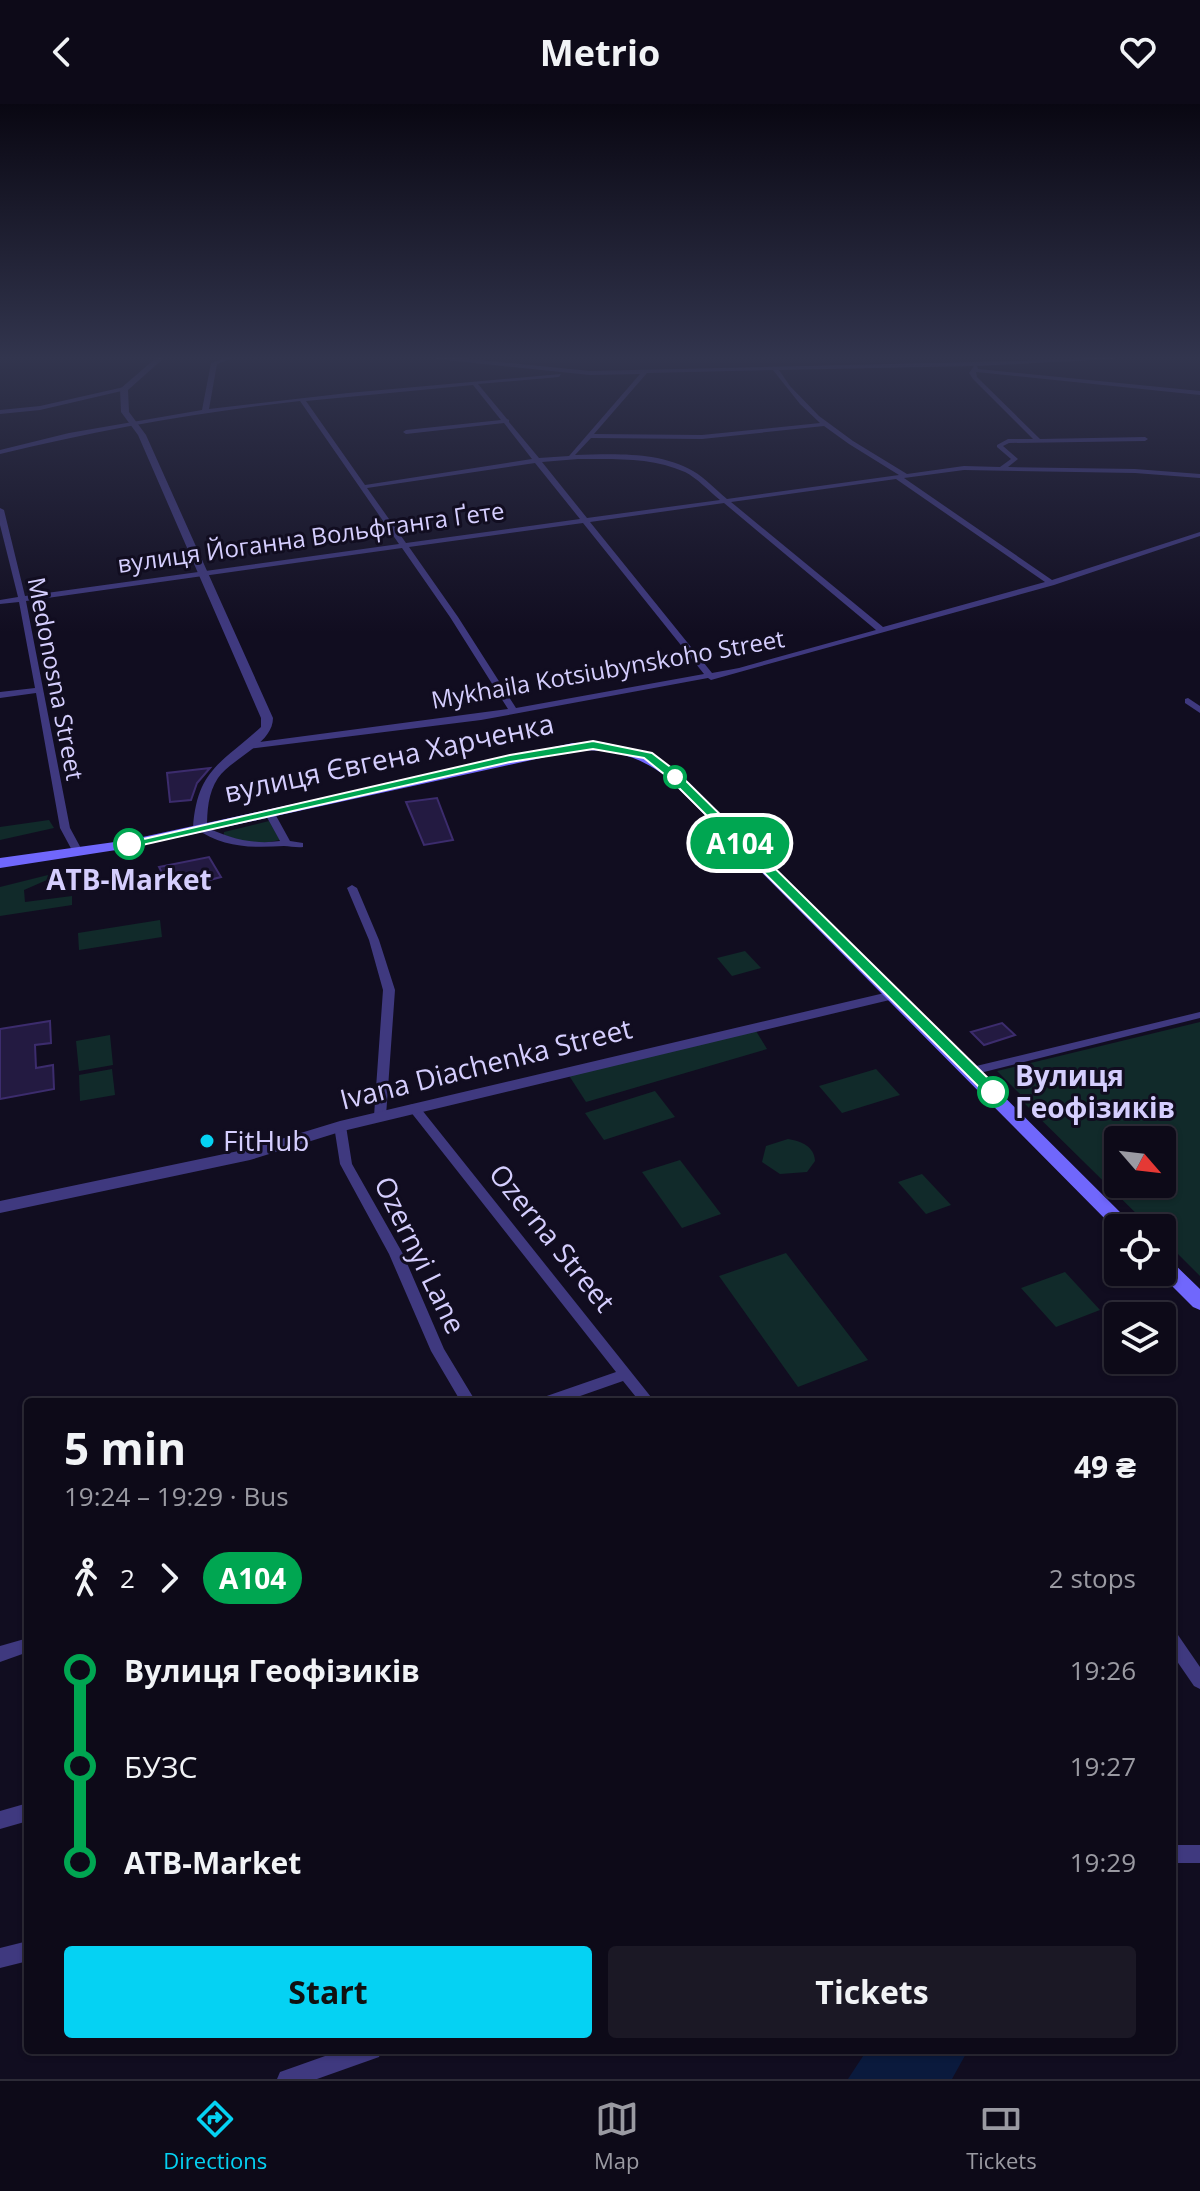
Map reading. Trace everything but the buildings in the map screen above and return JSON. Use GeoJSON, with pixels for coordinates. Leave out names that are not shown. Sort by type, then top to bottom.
{"type":"FeatureCollection","features":[{"type":"Feature","properties":{"kind":"main road","name":"вулиця Євгена Харченка"},"geometry":{"type":"LineString","coordinates":[[0,863],[78,852],[200,828],[573,747],[610,745],[633,750],[648,756],[673,775],[1112,1214]]}},
{"type":"Feature","properties":{"kind":"main road"},"geometry":{"type":"LineString","coordinates":[[1176,1278],[1200,1302]]}},
{"type":"Feature","properties":{"kind":"street"},"geometry":{"type":"LineString","coordinates":[[148,449],[267,718],[267,728],[211,775],[200,803],[200,828],[234,845],[262,848],[286,843],[300,845]]}},
{"type":"Feature","properties":{"kind":"street"},"geometry":{"type":"LineString","coordinates":[[336,449],[513,710]]}},
{"type":"Feature","properties":{"kind":"street"},"geometry":{"type":"LineString","coordinates":[[529,449],[711,677]]}},
{"type":"Feature","properties":{"kind":"street"},"geometry":{"type":"LineString","coordinates":[[572,455],[578,449]]}},
{"type":"Feature","properties":{"kind":"street"},"geometry":{"type":"LineString","coordinates":[[861,449],[1051,583]]}},
{"type":"Feature","properties":{"kind":"street"},"geometry":{"type":"LineString","coordinates":[[1001,449],[1015,459],[1002,468]]}},
{"type":"Feature","properties":{"kind":"street"},"geometry":{"type":"LineString","coordinates":[[362,487],[572,455],[675,464],[690,472],[787,549],[880,629]]}},
{"type":"Feature","properties":{"kind":"street","name":"вулиця Йоганна Вольфганга Ґете"},"geometry":{"type":"LineString","coordinates":[[0,602],[974,467],[1200,476]]}},
{"type":"Feature","properties":{"kind":"street","name":"Medonosna Street"},"geometry":{"type":"LineString","coordinates":[[0,510],[22,599],[65,828],[78,852]]}},
{"type":"Feature","properties":{"kind":"street","name":"Mykhaila Kotsiubynskoho Street"},"geometry":{"type":"LineString","coordinates":[[247,746],[513,710],[711,677],[785,660],[880,629],[1051,583],[1200,534]]}},
{"type":"Feature","properties":{"kind":"street"},"geometry":{"type":"LineString","coordinates":[[0,695],[37,690]]}},
{"type":"Feature","properties":{"kind":"street"},"geometry":{"type":"LineString","coordinates":[[1188,701],[1200,710]]}},
{"type":"Feature","properties":{"kind":"street"},"geometry":{"type":"LineString","coordinates":[[269,812],[286,843]]}},
{"type":"Feature","properties":{"kind":"street"},"geometry":{"type":"LineString","coordinates":[[352,888],[374,940],[389,990],[380,1116]]}},
{"type":"Feature","properties":{"kind":"street","name":"Ivana Diachenka Street"},"geometry":{"type":"LineString","coordinates":[[0,1207],[250,1154],[380,1116],[893,995]]}},
{"type":"Feature","properties":{"kind":"street"},"geometry":{"type":"LineString","coordinates":[[972,1071],[1200,1015]]}},
{"type":"Feature","properties":{"kind":"street","name":"Ozerna Street"},"geometry":{"type":"LineString","coordinates":[[414,1108],[645,1398]]}},
{"type":"Feature","properties":{"kind":"street","name":"Ozernyi Lane"},"geometry":{"type":"LineString","coordinates":[[340,1126],[346,1164],[396,1254],[438,1351],[467,1398]]}},
{"type":"Feature","properties":{"kind":"street"},"geometry":{"type":"LineString","coordinates":[[557,1398],[625,1374]]}},
{"type":"Feature","properties":{"kind":"street"},"geometry":{"type":"LineString","coordinates":[[0,1654],[24,1646]]}},
{"type":"Feature","properties":{"kind":"street"},"geometry":{"type":"LineString","coordinates":[[1176,1646],[1200,1681]]}},
{"type":"Feature","properties":{"kind":"street"},"geometry":{"type":"LineString","coordinates":[[0,1820],[24,1813]]}},
{"type":"Feature","properties":{"kind":"street"},"geometry":{"type":"LineString","coordinates":[[1176,1854],[1200,1854]]}},
{"type":"Feature","properties":{"kind":"street"},"geometry":{"type":"LineString","coordinates":[[0,1958],[24,1952]]}},
{"type":"Feature","properties":{"kind":"street"},"geometry":{"type":"LineString","coordinates":[[287,2079],[360,2054]]}},
{"type":"Feature","properties":{"kind":"green space"},"geometry":{"type":"Polygon","coordinates":[[[49,820],[54,828],[0,840],[0,827],[49,820]]]}},
{"type":"Feature","properties":{"kind":"green space"},"geometry":{"type":"Polygon","coordinates":[[[269,821],[280,840],[253,845],[224,835],[224,832],[269,821]]]}},
{"type":"Feature","properties":{"kind":"green space"},"geometry":{"type":"Polygon","coordinates":[[[52,874],[56,876],[24,890],[25,902],[72,896],[72,905],[0,916],[0,887],[52,874]]]}},
{"type":"Feature","properties":{"kind":"green space"},"geometry":{"type":"Polygon","coordinates":[[[160,920],[162,937],[79,950],[78,933],[160,920]]]}},
{"type":"Feature","properties":{"kind":"green space"},"geometry":{"type":"Polygon","coordinates":[[[745,951],[761,968],[732,976],[717,958],[745,951]]]}},
{"type":"Feature","properties":{"kind":"green space"},"geometry":{"type":"Polygon","coordinates":[[[1200,1022],[1200,1276],[1176,1252],[1176,1214],[1137,1214],[1121,1198],[1176,1198],[1176,1126],[1104,1126],[1104,1182],[1020,1099],[1021,1095],[997,1071],[1200,1022]]]}},
{"type":"Feature","properties":{"kind":"green space"},"geometry":{"type":"Polygon","coordinates":[[[756,1031],[767,1049],[586,1102],[568,1074],[756,1031]]]}},
{"type":"Feature","properties":{"kind":"green space"},"geometry":{"type":"Polygon","coordinates":[[[110,1035],[113,1065],[79,1071],[76,1041],[110,1035]]]}},
{"type":"Feature","properties":{"kind":"green space"},"geometry":{"type":"Polygon","coordinates":[[[112,1069],[115,1095],[80,1101],[79,1075],[112,1069]]]}},
{"type":"Feature","properties":{"kind":"green space"},"geometry":{"type":"Polygon","coordinates":[[[876,1069],[900,1095],[842,1113],[819,1086],[876,1069]]]}},
{"type":"Feature","properties":{"kind":"green space"},"geometry":{"type":"Polygon","coordinates":[[[655,1091],[675,1117],[604,1140],[585,1113],[655,1091]]]}},
{"type":"Feature","properties":{"kind":"green space"},"geometry":{"type":"Polygon","coordinates":[[[788,1139],[802,1143],[812,1152],[815,1161],[807,1172],[780,1174],[762,1162],[766,1146],[788,1139]]]}},
{"type":"Feature","properties":{"kind":"green space"},"geometry":{"type":"Polygon","coordinates":[[[680,1160],[721,1214],[682,1228],[642,1172],[680,1160]]]}},
{"type":"Feature","properties":{"kind":"green space"},"geometry":{"type":"Polygon","coordinates":[[[922,1174],[951,1205],[926,1214],[898,1182],[922,1174]]]}},
{"type":"Feature","properties":{"kind":"green space"},"geometry":{"type":"Polygon","coordinates":[[[786,1253],[868,1360],[798,1387],[719,1276],[786,1253]]]}},
{"type":"Feature","properties":{"kind":"green space"},"geometry":{"type":"Polygon","coordinates":[[[1065,1272],[1100,1310],[1056,1327],[1021,1288],[1065,1272]]]}},
{"type":"Feature","properties":{"kind":"water"},"geometry":{"type":"Polygon","coordinates":[[[864,2054],[966,2054],[952,2079],[848,2079],[864,2054]]]}},
{"type":"Feature","properties":{"kind":"bus line","name":"А104"},"geometry":{"type":"LineString","coordinates":[[129,844],[573,747],[610,745],[633,750],[648,756],[673,775],[822,926],[993,1092]]}},
{"type":"Feature","properties":{"kind":"place","name":"ATB-Market"},"geometry":{"type":"Point","coordinates":[129,844]}},
{"type":"Feature","properties":{"kind":"place","name":"Вулиця Геофізиків"},"geometry":{"type":"Point","coordinates":[993,1092]}},
{"type":"Feature","properties":{"kind":"place","name":"FitHub"},"geometry":{"type":"Point","coordinates":[207,1141]}}]}
